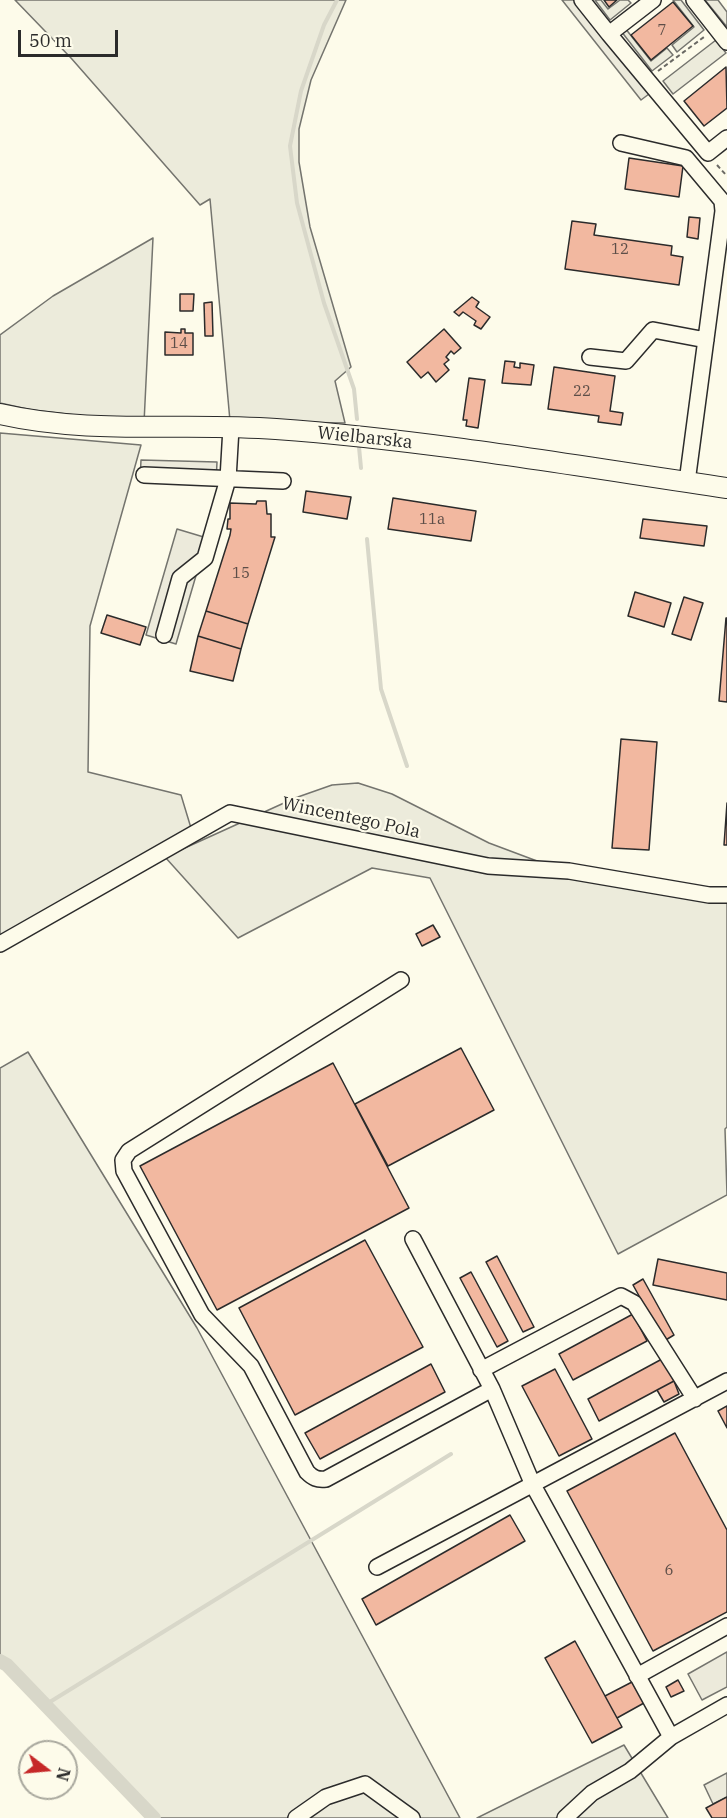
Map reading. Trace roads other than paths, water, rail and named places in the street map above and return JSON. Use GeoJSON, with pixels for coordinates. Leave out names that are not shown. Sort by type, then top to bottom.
{"type":"FeatureCollection","features":[{"type":"Feature","properties":{"kind":"main road","name":"Wielbarska"},"geometry":{"type":"LineString","coordinates":[[0,414],[81,426],[273,429],[383,439],[727,488]]}},
{"type":"Feature","properties":{"kind":"street"},"geometry":{"type":"LineString","coordinates":[[582,0],[708,153],[727,138]]}},
{"type":"Feature","properties":{"kind":"street"},"geometry":{"type":"LineString","coordinates":[[609,34],[653,0]]}},
{"type":"Feature","properties":{"kind":"street"},"geometry":{"type":"LineString","coordinates":[[694,0],[727,42]]}},
{"type":"Feature","properties":{"kind":"street"},"geometry":{"type":"LineString","coordinates":[[621,143],[686,158],[722,201],[723,211],[687,482]]}},
{"type":"Feature","properties":{"kind":"street"},"geometry":{"type":"LineString","coordinates":[[590,357],[626,362],[653,330],[706,340]]}},
{"type":"Feature","properties":{"kind":"street"},"geometry":{"type":"LineString","coordinates":[[164,635],[180,578],[205,558],[228,479],[231,428]]}},
{"type":"Feature","properties":{"kind":"street"},"geometry":{"type":"LineString","coordinates":[[144,476],[283,481]]}},
{"type":"Feature","properties":{"kind":"street","name":"Wincentego Pola"},"geometry":{"type":"LineString","coordinates":[[0,944],[230,813],[488,866],[569,871],[709,895],[727,896]]}},
{"type":"Feature","properties":{"kind":"street"},"geometry":{"type":"LineString","coordinates":[[401,980],[129,1151],[123,1160],[124,1171],[202,1315],[251,1366],[307,1472],[312,1477],[318,1480],[326,1479],[492,1389]]}},
{"type":"Feature","properties":{"kind":"street"},"geometry":{"type":"LineString","coordinates":[[413,1239],[492,1389],[533,1485],[671,1737]]}},
{"type":"Feature","properties":{"kind":"street"},"geometry":{"type":"LineString","coordinates":[[481,1370],[621,1296],[634,1303],[695,1399]]}},
{"type":"Feature","properties":{"kind":"street"},"geometry":{"type":"LineString","coordinates":[[377,1567],[727,1381]]}},
{"type":"Feature","properties":{"kind":"street"},"geometry":{"type":"LineString","coordinates":[[637,1676],[727,1626]]}},
{"type":"Feature","properties":{"kind":"street"},"geometry":{"type":"LineString","coordinates":[[565,1818],[592,1793],[630,1771],[671,1737],[727,1705]]}},
{"type":"Feature","properties":{"kind":"street"},"geometry":{"type":"LineString","coordinates":[[296,1818],[326,1797],[365,1784],[412,1818]]}},
{"type":"Feature","properties":{"kind":"waterway"},"geometry":{"type":"LineString","coordinates":[[337,0],[324,25],[301,91],[290,146],[297,203],[324,303],[354,389],[357,419]]}},
{"type":"Feature","properties":{"kind":"waterway"},"geometry":{"type":"LineString","coordinates":[[359,447],[361,468]]}},
{"type":"Feature","properties":{"kind":"waterway"},"geometry":{"type":"LineString","coordinates":[[367,539],[381,689],[407,766]]}},
{"type":"Feature","properties":{"kind":"waterway"},"geometry":{"type":"LineString","coordinates":[[45,1705],[451,1454]]}},
{"type":"Feature","properties":{"kind":"waterway"},"geometry":{"type":"LineString","coordinates":[[0,1661],[7,1665],[154,1818]]}}]}
